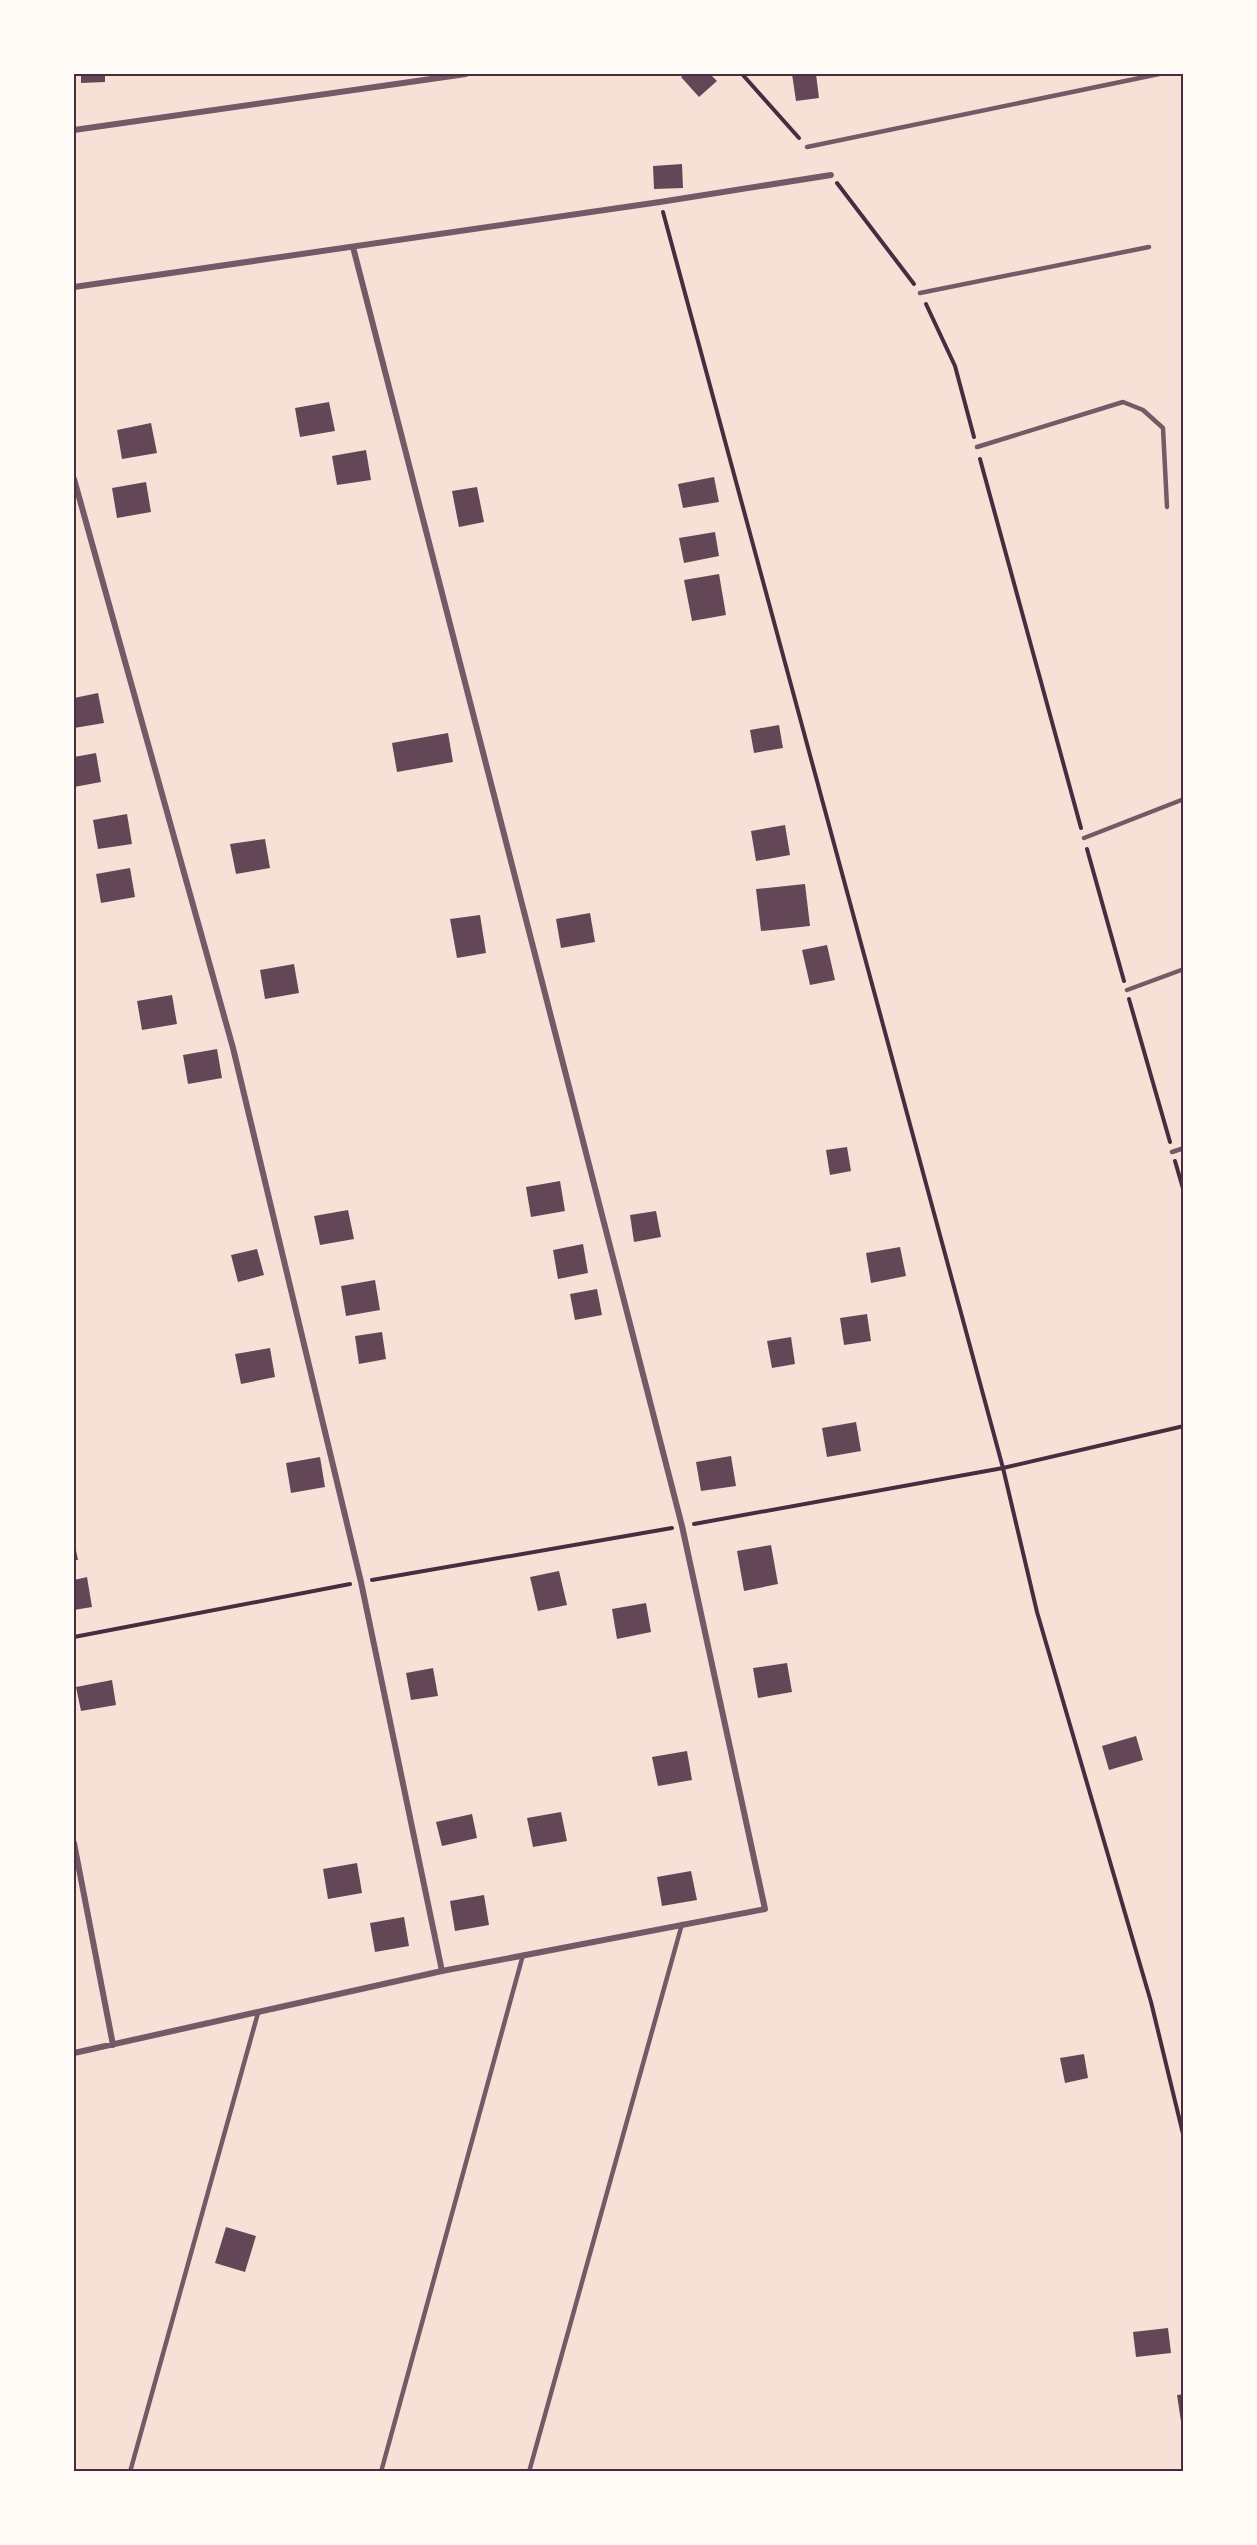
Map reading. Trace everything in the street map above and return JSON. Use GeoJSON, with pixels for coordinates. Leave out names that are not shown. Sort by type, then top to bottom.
{"type":"FeatureCollection","features":[{"type":"Feature","properties":{"kind":"street"},"geometry":{"type":"LineString","coordinates":[[74,130],[466,74]]}},
{"type":"Feature","properties":{"kind":"street"},"geometry":{"type":"LineString","coordinates":[[74,287],[831,175]]}},
{"type":"Feature","properties":{"kind":"street"},"geometry":{"type":"LineString","coordinates":[[74,2053],[442,1971],[765,1908],[682,1526],[353,247]]}},
{"type":"Feature","properties":{"kind":"street"},"geometry":{"type":"LineString","coordinates":[[74,479],[233,1048],[361,1582],[442,1971]]}},
{"type":"Feature","properties":{"kind":"street"},"geometry":{"type":"LineString","coordinates":[[74,1843],[113,2045]]}},
{"type":"Feature","properties":{"kind":"lane"},"geometry":{"type":"LineString","coordinates":[[807,147],[1159,74]]}},
{"type":"Feature","properties":{"kind":"lane"},"geometry":{"type":"LineString","coordinates":[[920,293],[1149,247]]}},
{"type":"Feature","properties":{"kind":"lane"},"geometry":{"type":"LineString","coordinates":[[976,447],[1123,402],[1143,410],[1163,428],[1167,507]]}},
{"type":"Feature","properties":{"kind":"lane"},"geometry":{"type":"LineString","coordinates":[[1084,838],[1184,799]]}},
{"type":"Feature","properties":{"kind":"lane"},"geometry":{"type":"LineString","coordinates":[[1127,990],[1184,969]]}},
{"type":"Feature","properties":{"kind":"lane"},"geometry":{"type":"LineString","coordinates":[[1172,1152],[1184,1148]]}},
{"type":"Feature","properties":{"kind":"lane"},"geometry":{"type":"LineString","coordinates":[[529,2472],[682,1924]]}},
{"type":"Feature","properties":{"kind":"lane"},"geometry":{"type":"LineString","coordinates":[[381,2472],[523,1955]]}},
{"type":"Feature","properties":{"kind":"lane"},"geometry":{"type":"LineString","coordinates":[[130,2472],[258,2013]]}},
{"type":"Feature","properties":{"kind":"path"},"geometry":{"type":"LineString","coordinates":[[742,74],[807,147]]}},
{"type":"Feature","properties":{"kind":"path"},"geometry":{"type":"LineString","coordinates":[[831,175],[920,293],[955,366],[1184,1192]]}},
{"type":"Feature","properties":{"kind":"path"},"geometry":{"type":"LineString","coordinates":[[660,202],[1003,1468],[1037,1612],[1151,2002],[1184,2138]]}},
{"type":"Feature","properties":{"kind":"path"},"geometry":{"type":"LineString","coordinates":[[74,1637],[361,1582],[1003,1468],[1184,1426]]}},
{"type":"Feature","properties":{"kind":"building"},"geometry":{"type":"Polygon","coordinates":[[[81,74],[105,74],[105,82],[81,83],[81,74]]]}},
{"type":"Feature","properties":{"kind":"building"},"geometry":{"type":"Polygon","coordinates":[[[685,74],[710,74],[717,81],[699,97],[681,77],[685,74]]]}},
{"type":"Feature","properties":{"kind":"building"},"geometry":{"type":"Polygon","coordinates":[[[792,74],[816,74],[819,98],[796,101],[792,74]]]}},
{"type":"Feature","properties":{"kind":"building"},"geometry":{"type":"Polygon","coordinates":[[[682,164],[683,188],[654,189],[653,166],[682,164]]]}},
{"type":"Feature","properties":{"kind":"building"},"geometry":{"type":"Polygon","coordinates":[[[329,402],[335,431],[300,437],[295,408],[329,402]]]}},
{"type":"Feature","properties":{"kind":"building"},"geometry":{"type":"Polygon","coordinates":[[[151,423],[157,453],[122,459],[117,430],[151,423]]]}},
{"type":"Feature","properties":{"kind":"building"},"geometry":{"type":"Polygon","coordinates":[[[366,450],[371,480],[337,485],[332,456],[366,450]]]}},
{"type":"Feature","properties":{"kind":"building"},"geometry":{"type":"Polygon","coordinates":[[[714,477],[719,502],[683,508],[678,484],[714,477]]]}},
{"type":"Feature","properties":{"kind":"building"},"geometry":{"type":"Polygon","coordinates":[[[146,482],[151,512],[117,518],[112,488],[146,482]]]}},
{"type":"Feature","properties":{"kind":"building"},"geometry":{"type":"Polygon","coordinates":[[[477,487],[484,522],[459,527],[452,491],[477,487]]]}},
{"type":"Feature","properties":{"kind":"building"},"geometry":{"type":"Polygon","coordinates":[[[715,532],[719,556],[684,563],[679,538],[715,532]]]}},
{"type":"Feature","properties":{"kind":"building"},"geometry":{"type":"Polygon","coordinates":[[[719,574],[726,615],[692,621],[684,580],[719,574]]]}},
{"type":"Feature","properties":{"kind":"building"},"geometry":{"type":"Polygon","coordinates":[[[98,693],[104,723],[74,728],[74,698],[98,693]]]}},
{"type":"Feature","properties":{"kind":"building"},"geometry":{"type":"Polygon","coordinates":[[[779,725],[783,748],[754,753],[750,730],[779,725]]]}},
{"type":"Feature","properties":{"kind":"building"},"geometry":{"type":"Polygon","coordinates":[[[448,733],[453,762],[397,772],[392,743],[448,733]]]}},
{"type":"Feature","properties":{"kind":"building"},"geometry":{"type":"Polygon","coordinates":[[[96,753],[101,782],[74,787],[74,757],[96,753]]]}},
{"type":"Feature","properties":{"kind":"building"},"geometry":{"type":"Polygon","coordinates":[[[127,814],[132,844],[98,849],[93,820],[127,814]]]}},
{"type":"Feature","properties":{"kind":"building"},"geometry":{"type":"Polygon","coordinates":[[[785,825],[790,855],[756,861],[751,831],[785,825]]]}},
{"type":"Feature","properties":{"kind":"building"},"geometry":{"type":"Polygon","coordinates":[[[265,839],[270,868],[236,874],[230,844],[265,839]]]}},
{"type":"Feature","properties":{"kind":"building"},"geometry":{"type":"Polygon","coordinates":[[[130,868],[135,897],[101,903],[96,874],[130,868]]]}},
{"type":"Feature","properties":{"kind":"building"},"geometry":{"type":"Polygon","coordinates":[[[805,884],[810,926],[761,931],[756,889],[805,884]]]}},
{"type":"Feature","properties":{"kind":"building"},"geometry":{"type":"Polygon","coordinates":[[[590,913],[595,942],[561,948],[556,919],[590,913]]]}},
{"type":"Feature","properties":{"kind":"building"},"geometry":{"type":"Polygon","coordinates":[[[480,915],[486,953],[457,958],[450,919],[480,915]]]}},
{"type":"Feature","properties":{"kind":"building"},"geometry":{"type":"Polygon","coordinates":[[[827,945],[835,980],[810,985],[802,950],[827,945]]]}},
{"type":"Feature","properties":{"kind":"building"},"geometry":{"type":"Polygon","coordinates":[[[294,964],[299,993],[265,999],[260,970],[294,964]]]}},
{"type":"Feature","properties":{"kind":"building"},"geometry":{"type":"Polygon","coordinates":[[[172,995],[177,1024],[142,1030],[137,1001],[172,995]]]}},
{"type":"Feature","properties":{"kind":"building"},"geometry":{"type":"Polygon","coordinates":[[[217,1049],[222,1078],[188,1084],[183,1055],[217,1049]]]}},
{"type":"Feature","properties":{"kind":"building"},"geometry":{"type":"Polygon","coordinates":[[[847,1147],[851,1171],[830,1175],[826,1150],[847,1147]]]}},
{"type":"Feature","properties":{"kind":"building"},"geometry":{"type":"Polygon","coordinates":[[[560,1181],[565,1211],[531,1217],[526,1187],[560,1181]]]}},
{"type":"Feature","properties":{"kind":"building"},"geometry":{"type":"Polygon","coordinates":[[[348,1210],[354,1239],[320,1245],[314,1216],[348,1210]]]}},
{"type":"Feature","properties":{"kind":"building"},"geometry":{"type":"Polygon","coordinates":[[[656,1211],[661,1237],[634,1242],[630,1215],[656,1211]]]}},
{"type":"Feature","properties":{"kind":"building"},"geometry":{"type":"Polygon","coordinates":[[[583,1244],[588,1273],[558,1279],[553,1250],[583,1244]]]}},
{"type":"Feature","properties":{"kind":"building"},"geometry":{"type":"Polygon","coordinates":[[[900,1247],[906,1276],[871,1283],[866,1253],[900,1247]]]}},
{"type":"Feature","properties":{"kind":"building"},"geometry":{"type":"Polygon","coordinates":[[[257,1249],[264,1275],[238,1282],[231,1255],[257,1249]]]}},
{"type":"Feature","properties":{"kind":"building"},"geometry":{"type":"Polygon","coordinates":[[[375,1280],[380,1310],[346,1316],[341,1286],[375,1280]]]}},
{"type":"Feature","properties":{"kind":"building"},"geometry":{"type":"Polygon","coordinates":[[[597,1289],[602,1315],[575,1320],[570,1294],[597,1289]]]}},
{"type":"Feature","properties":{"kind":"building"},"geometry":{"type":"Polygon","coordinates":[[[867,1314],[871,1341],[844,1345],[840,1318],[867,1314]]]}},
{"type":"Feature","properties":{"kind":"building"},"geometry":{"type":"Polygon","coordinates":[[[382,1332],[386,1359],[359,1364],[355,1336],[382,1332]]]}},
{"type":"Feature","properties":{"kind":"building"},"geometry":{"type":"Polygon","coordinates":[[[791,1337],[795,1364],[772,1368],[767,1341],[791,1337]]]}},
{"type":"Feature","properties":{"kind":"building"},"geometry":{"type":"Polygon","coordinates":[[[270,1348],[275,1377],[241,1384],[235,1354],[270,1348]]]}},
{"type":"Feature","properties":{"kind":"building"},"geometry":{"type":"Polygon","coordinates":[[[856,1422],[861,1451],[827,1457],[822,1428],[856,1422]]]}},
{"type":"Feature","properties":{"kind":"building"},"geometry":{"type":"Polygon","coordinates":[[[731,1456],[736,1486],[701,1491],[696,1462],[731,1456]]]}},
{"type":"Feature","properties":{"kind":"building"},"geometry":{"type":"Polygon","coordinates":[[[320,1457],[325,1487],[291,1493],[286,1463],[320,1457]]]}},
{"type":"Feature","properties":{"kind":"building"},"geometry":{"type":"Polygon","coordinates":[[[74,1541],[78,1560],[74,1560],[74,1541]]]}},
{"type":"Feature","properties":{"kind":"building"},"geometry":{"type":"Polygon","coordinates":[[[771,1545],[778,1584],[744,1591],[737,1551],[771,1545]]]}},
{"type":"Feature","properties":{"kind":"building"},"geometry":{"type":"Polygon","coordinates":[[[559,1571],[567,1605],[538,1611],[530,1577],[559,1571]]]}},
{"type":"Feature","properties":{"kind":"building"},"geometry":{"type":"Polygon","coordinates":[[[87,1577],[92,1607],[74,1610],[74,1580],[87,1577]]]}},
{"type":"Feature","properties":{"kind":"building"},"geometry":{"type":"Polygon","coordinates":[[[646,1603],[651,1632],[617,1639],[612,1609],[646,1603]]]}},
{"type":"Feature","properties":{"kind":"building"},"geometry":{"type":"Polygon","coordinates":[[[787,1663],[792,1692],[758,1698],[753,1668],[787,1663]]]}},
{"type":"Feature","properties":{"kind":"building"},"geometry":{"type":"Polygon","coordinates":[[[433,1668],[438,1696],[411,1700],[406,1673],[433,1668]]]}},
{"type":"Feature","properties":{"kind":"building"},"geometry":{"type":"Polygon","coordinates":[[[112,1680],[116,1705],[81,1711],[76,1687],[112,1680]]]}},
{"type":"Feature","properties":{"kind":"building"},"geometry":{"type":"Polygon","coordinates":[[[1136,1736],[1143,1760],[1109,1770],[1102,1746],[1136,1736]]]}},
{"type":"Feature","properties":{"kind":"building"},"geometry":{"type":"Polygon","coordinates":[[[687,1751],[692,1780],[658,1786],[652,1757],[687,1751]]]}},
{"type":"Feature","properties":{"kind":"building"},"geometry":{"type":"Polygon","coordinates":[[[561,1812],[567,1841],[533,1847],[527,1818],[561,1812]]]}},
{"type":"Feature","properties":{"kind":"building"},"geometry":{"type":"Polygon","coordinates":[[[472,1814],[477,1838],[442,1846],[436,1822],[472,1814]]]}},
{"type":"Feature","properties":{"kind":"building"},"geometry":{"type":"Polygon","coordinates":[[[357,1863],[362,1893],[328,1899],[323,1869],[357,1863]]]}},
{"type":"Feature","properties":{"kind":"building"},"geometry":{"type":"Polygon","coordinates":[[[691,1871],[697,1900],[662,1906],[657,1877],[691,1871]]]}},
{"type":"Feature","properties":{"kind":"building"},"geometry":{"type":"Polygon","coordinates":[[[484,1895],[489,1925],[455,1931],[450,1901],[484,1895]]]}},
{"type":"Feature","properties":{"kind":"building"},"geometry":{"type":"Polygon","coordinates":[[[404,1917],[409,1946],[375,1952],[370,1923],[404,1917]]]}},
{"type":"Feature","properties":{"kind":"building"},"geometry":{"type":"Polygon","coordinates":[[[1084,2054],[1088,2078],[1065,2083],[1060,2058],[1084,2054]]]}},
{"type":"Feature","properties":{"kind":"building"},"geometry":{"type":"Polygon","coordinates":[[[226,2227],[256,2236],[245,2272],[215,2263],[226,2227]]]}},
{"type":"Feature","properties":{"kind":"building"},"geometry":{"type":"Polygon","coordinates":[[[1168,2328],[1171,2353],[1136,2357],[1133,2332],[1168,2328]]]}},
{"type":"Feature","properties":{"kind":"building"},"geometry":{"type":"Polygon","coordinates":[[[1184,2394],[1184,2428],[1182,2428],[1177,2395],[1184,2394]]]}}]}
